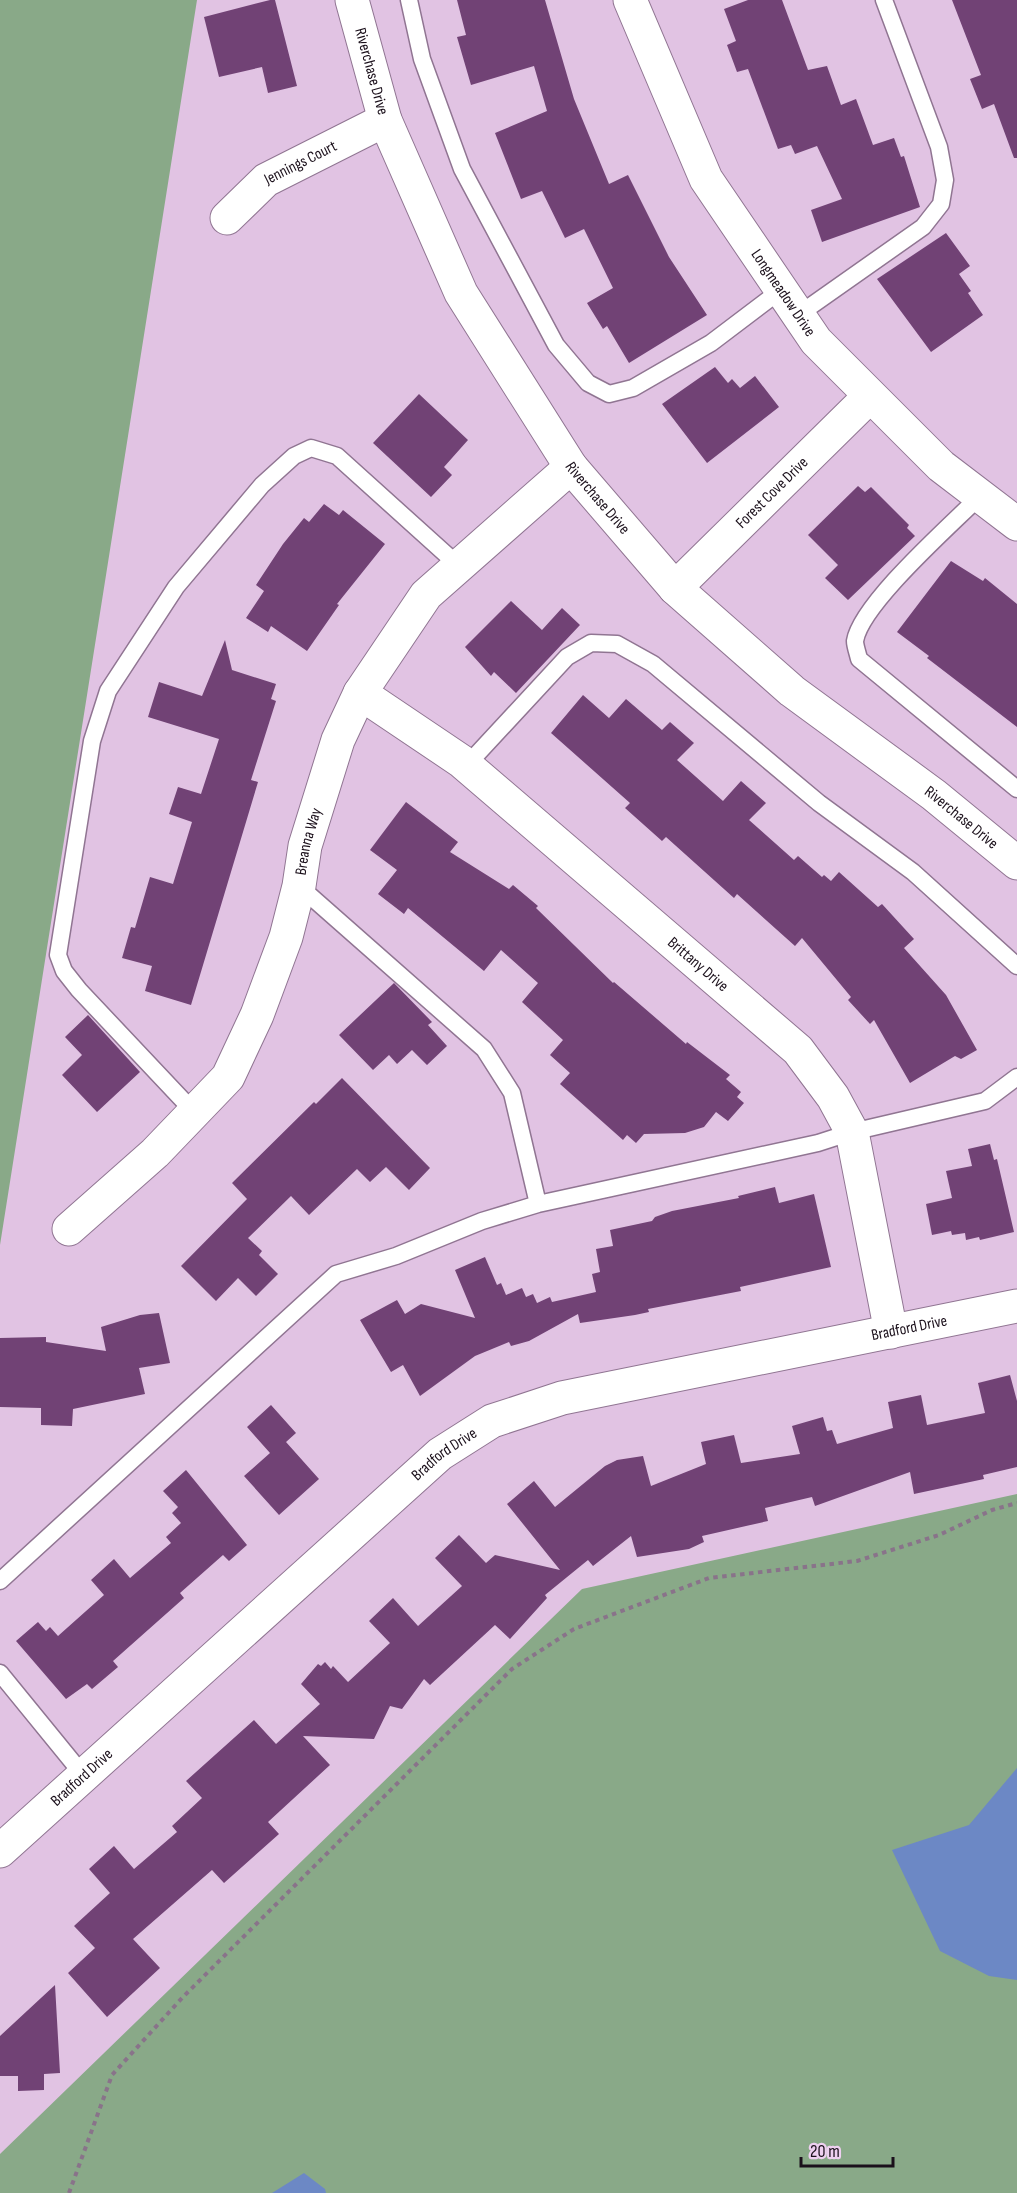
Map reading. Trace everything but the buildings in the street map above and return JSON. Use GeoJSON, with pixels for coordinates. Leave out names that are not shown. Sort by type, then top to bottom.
{"type":"FeatureCollection","features":[{"type":"Feature","properties":{"kind":"street","name":"Riverchase Drive"},"geometry":{"type":"LineString","coordinates":[[352,0],[385,120],[461,293],[571,467],[675,588],[792,691],[934,795],[1017,863]]}},
{"type":"Feature","properties":{"kind":"street","name":"Longmeadow Drive"},"geometry":{"type":"LineString","coordinates":[[630,0],[706,179],[816,341],[940,466],[1017,524]]}},
{"type":"Feature","properties":{"kind":"street","name":"Jennings Court"},"geometry":{"type":"LineString","coordinates":[[227,218],[266,180],[385,120]]}},
{"type":"Feature","properties":{"kind":"street","name":"Forest Cove Drive"},"geometry":{"type":"LineString","coordinates":[[675,588],[870,396]]}},
{"type":"Feature","properties":{"kind":"street","name":"Breanna Way"},"geometry":{"type":"LineString","coordinates":[[69,1229],[155,1153],[228,1077],[252,1025],[286,937],[299,886],[305,846],[338,740],[360,693],[426,595],[571,467]]}},
{"type":"Feature","properties":{"kind":"street","name":"Brittany Drive"},"geometry":{"type":"LineString","coordinates":[[360,693],[466,765],[798,1050],[833,1097],[852,1132],[891,1332]]}},
{"type":"Feature","properties":{"kind":"street","name":"Bradford Drive"},"geometry":{"type":"LineString","coordinates":[[0,1851],[440,1454],[492,1421],[562,1398],[1017,1306]]}},
{"type":"Feature","properties":{"kind":"lane"},"geometry":{"type":"LineString","coordinates":[[409,0],[422,59],[462,169],[556,345],[588,383],[609,394],[633,388],[711,343],[790,303],[923,227],[941,204],[945,180],[939,147],[884,0]]}},
{"type":"Feature","properties":{"kind":"lane"},"geometry":{"type":"LineString","coordinates":[[194,1112],[79,990],[64,971],[58,955],[92,741],[108,691],[176,587],[262,485],[294,456],[311,448],[337,456],[459,566]]}},
{"type":"Feature","properties":{"kind":"lane"},"geometry":{"type":"LineString","coordinates":[[980,496],[883,593],[863,620],[855,642],[860,659],[1017,789]]}},
{"type":"Feature","properties":{"kind":"lane"},"geometry":{"type":"LineString","coordinates":[[466,765],[567,657],[591,642],[617,644],[653,664],[819,803],[913,872],[1017,966]]}},
{"type":"Feature","properties":{"kind":"lane"},"geometry":{"type":"LineString","coordinates":[[299,886],[484,1049],[512,1093],[538,1204]]}},
{"type":"Feature","properties":{"kind":"lane"},"geometry":{"type":"LineString","coordinates":[[0,1581],[336,1274],[396,1256],[482,1221],[538,1204],[818,1143],[852,1132],[985,1101],[1017,1077]]}},
{"type":"Feature","properties":{"kind":"lane"},"geometry":{"type":"LineString","coordinates":[[0,1673],[84,1776]]}},
{"type":"Feature","properties":{"kind":"path"},"geometry":{"type":"LineString","coordinates":[[69,2193],[112,2075],[182,1998],[512,1669],[574,1629],[709,1578],[857,1561],[939,1535],[992,1510],[1017,1503]]}},
{"type":"Feature","properties":{"kind":"green space"},"geometry":{"type":"Polygon","coordinates":[[[0,0],[197,0],[0,1245],[0,0]]]}},
{"type":"Feature","properties":{"kind":"green space"},"geometry":{"type":"Polygon","coordinates":[[[1017,1494],[1017,2193],[0,2193],[0,2154],[582,1589],[1017,1494]]]}},
{"type":"Feature","properties":{"kind":"water"},"geometry":{"type":"Polygon","coordinates":[[[1017,1768],[1017,1980],[989,1976],[940,1951],[892,1850],[969,1825],[1017,1768]]]}},
{"type":"Feature","properties":{"kind":"water"},"geometry":{"type":"Polygon","coordinates":[[[304,2173],[325,2189],[326,2193],[272,2193],[304,2173]]]}}]}
